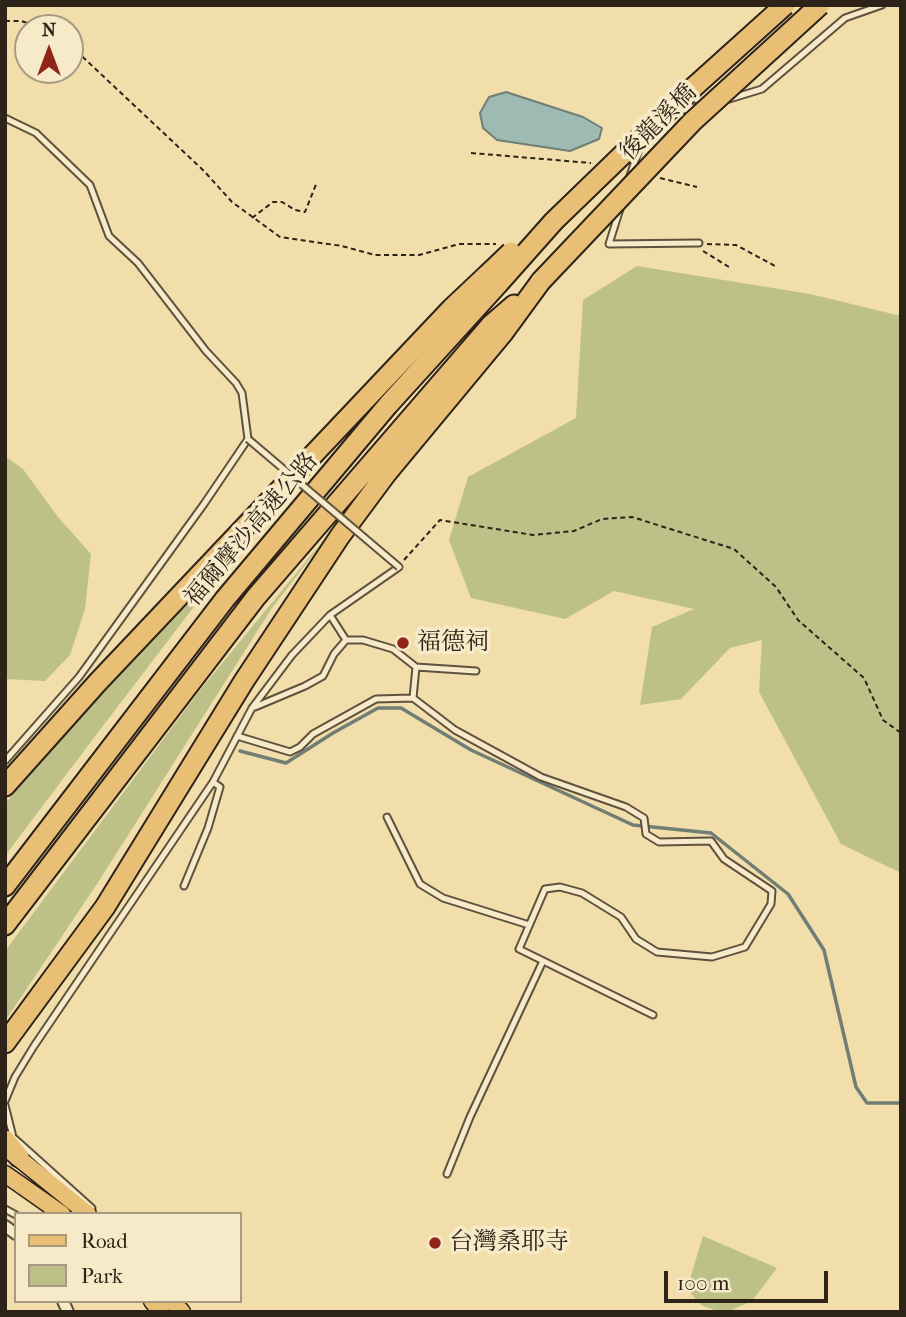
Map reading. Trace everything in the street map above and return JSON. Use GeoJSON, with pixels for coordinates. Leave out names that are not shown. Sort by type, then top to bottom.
{"type":"FeatureCollection","features":[{"type":"Feature","properties":{"kind":"highway","name":"後龍溪橋"},"geometry":{"type":"LineString","coordinates":[[493,279],[520,243],[554,221],[675,104],[785,5]]}},
{"type":"Feature","properties":{"kind":"highway","name":"後龍溪橋"},"geometry":{"type":"LineString","coordinates":[[541,282],[692,121],[820,5]]}},
{"type":"Feature","properties":{"kind":"highway","name":"福爾摩沙高速公路"},"geometry":{"type":"LineString","coordinates":[[5,886],[225,598],[493,279]]}},
{"type":"Feature","properties":{"kind":"highway"},"geometry":{"type":"LineString","coordinates":[[5,786],[98,682],[452,308],[493,279]]}},
{"type":"Feature","properties":{"kind":"highway","name":"福爾摩沙高速公路"},"geometry":{"type":"LineString","coordinates":[[5,925],[264,586],[491,325],[541,282]]}},
{"type":"Feature","properties":{"kind":"highway"},"geometry":{"type":"LineString","coordinates":[[7,1043],[105,907],[244,681],[340,536],[386,474],[503,333],[541,282]]}},
{"type":"Feature","properties":{"kind":"highway"},"geometry":{"type":"LineString","coordinates":[[5,1140],[12,1153]]}},
{"type":"Feature","properties":{"kind":"main road"},"geometry":{"type":"LineString","coordinates":[[12,1153],[86,1212]]}},
{"type":"Feature","properties":{"kind":"main road"},"geometry":{"type":"LineString","coordinates":[[5,1174],[59,1212]]}},
{"type":"Feature","properties":{"kind":"lane"},"geometry":{"type":"LineString","coordinates":[[699,243],[609,244],[646,128],[678,111],[733,99],[762,89],[845,18],[882,5]]}},
{"type":"Feature","properties":{"kind":"lane"},"geometry":{"type":"LineString","coordinates":[[5,118],[36,133],[90,185],[109,236],[138,263],[206,351],[236,383],[242,393],[248,439],[204,505],[79,677],[5,761]]}},
{"type":"Feature","properties":{"kind":"lane"},"geometry":{"type":"LineString","coordinates":[[94,1212],[88,1203],[13,1137],[5,1103],[15,1077],[213,782],[252,708],[292,655],[330,615],[399,567],[248,439]]}},
{"type":"Feature","properties":{"kind":"lane"},"geometry":{"type":"LineString","coordinates":[[330,615],[346,640]]}},
{"type":"Feature","properties":{"kind":"lane"},"geometry":{"type":"LineString","coordinates":[[252,708],[323,676],[334,654],[346,640],[363,640],[393,649],[416,667],[476,671]]}},
{"type":"Feature","properties":{"kind":"lane"},"geometry":{"type":"LineString","coordinates":[[413,698],[416,667]]}},
{"type":"Feature","properties":{"kind":"lane"},"geometry":{"type":"LineString","coordinates":[[237,736],[290,752],[300,747],[313,734],[376,699],[413,698],[455,730],[541,777],[635,812],[645,818],[646,834],[659,842],[711,841],[724,859],[772,891],[771,904],[745,947],[712,957],[657,952],[636,939],[621,916],[582,893],[560,887],[545,890],[519,949],[653,1015]]}},
{"type":"Feature","properties":{"kind":"lane"},"geometry":{"type":"LineString","coordinates":[[184,886],[208,828],[220,787],[213,782]]}},
{"type":"Feature","properties":{"kind":"lane"},"geometry":{"type":"LineString","coordinates":[[387,817],[420,884],[443,898],[529,925]]}},
{"type":"Feature","properties":{"kind":"lane"},"geometry":{"type":"LineString","coordinates":[[447,1174],[470,1116],[543,961]]}},
{"type":"Feature","properties":{"kind":"path"},"geometry":{"type":"LineString","coordinates":[[84,58],[204,171],[232,202],[280,237],[342,246],[375,255],[419,255],[459,244],[500,244]]}},
{"type":"Feature","properties":{"kind":"path"},"geometry":{"type":"LineString","coordinates":[[471,153],[598,163]]}},
{"type":"Feature","properties":{"kind":"path"},"geometry":{"type":"LineString","coordinates":[[634,166],[650,176],[696,187]]}},
{"type":"Feature","properties":{"kind":"path"},"geometry":{"type":"LineString","coordinates":[[252,218],[273,202],[282,202],[295,210],[305,212],[317,182]]}},
{"type":"Feature","properties":{"kind":"path"},"geometry":{"type":"LineString","coordinates":[[699,243],[736,245],[775,266]]}},
{"type":"Feature","properties":{"kind":"path"},"geometry":{"type":"LineString","coordinates":[[699,243],[705,253],[729,267]]}},
{"type":"Feature","properties":{"kind":"path"},"geometry":{"type":"LineString","coordinates":[[399,567],[440,520],[533,535],[574,531],[602,519],[632,517],[734,549],[776,587],[798,620],[864,678],[883,720],[901,733]]}},
{"type":"Feature","properties":{"kind":"green space"},"geometry":{"type":"Polygon","coordinates":[[[637,266],[810,294],[901,316],[901,873],[841,844],[759,692],[762,640],[730,648],[681,699],[640,705],[652,627],[694,609],[614,591],[565,619],[471,598],[449,540],[468,477],[576,418],[583,300],[637,266]]]}},
{"type":"Feature","properties":{"kind":"green space"},"geometry":{"type":"Polygon","coordinates":[[[5,456],[23,469],[58,517],[91,554],[85,609],[70,655],[45,681],[5,679],[5,456]]]}},
{"type":"Feature","properties":{"kind":"green space"},"geometry":{"type":"Polygon","coordinates":[[[336,525],[272,608],[97,884],[5,1021],[5,951],[200,690],[336,525]]]}},
{"type":"Feature","properties":{"kind":"green space"},"geometry":{"type":"Polygon","coordinates":[[[254,528],[5,856],[5,804],[37,763],[89,705],[210,581],[254,528]]]}},
{"type":"Feature","properties":{"kind":"green space"},"geometry":{"type":"Polygon","coordinates":[[[703,1236],[777,1268],[752,1301],[727,1312],[720,1312],[701,1305],[687,1289],[703,1236]]]}},
{"type":"Feature","properties":{"kind":"water"},"geometry":{"type":"Polygon","coordinates":[[[506,92],[583,117],[602,128],[599,139],[570,151],[497,140],[483,128],[480,113],[489,97],[506,92]]]}},
{"type":"Feature","properties":{"kind":"waterway"},"geometry":{"type":"LineString","coordinates":[[240,751],[286,763],[378,708],[401,708],[471,750],[633,825],[711,833],[788,894],[824,950],[856,1087],[867,1103],[900,1103],[901,1106]]}},
{"type":"Feature","properties":{"kind":"place","name":"福德祠"},"geometry":{"type":"Point","coordinates":[403,643]}},
{"type":"Feature","properties":{"kind":"place","name":"台灣桑耶寺"},"geometry":{"type":"Point","coordinates":[435,1243]}}]}
